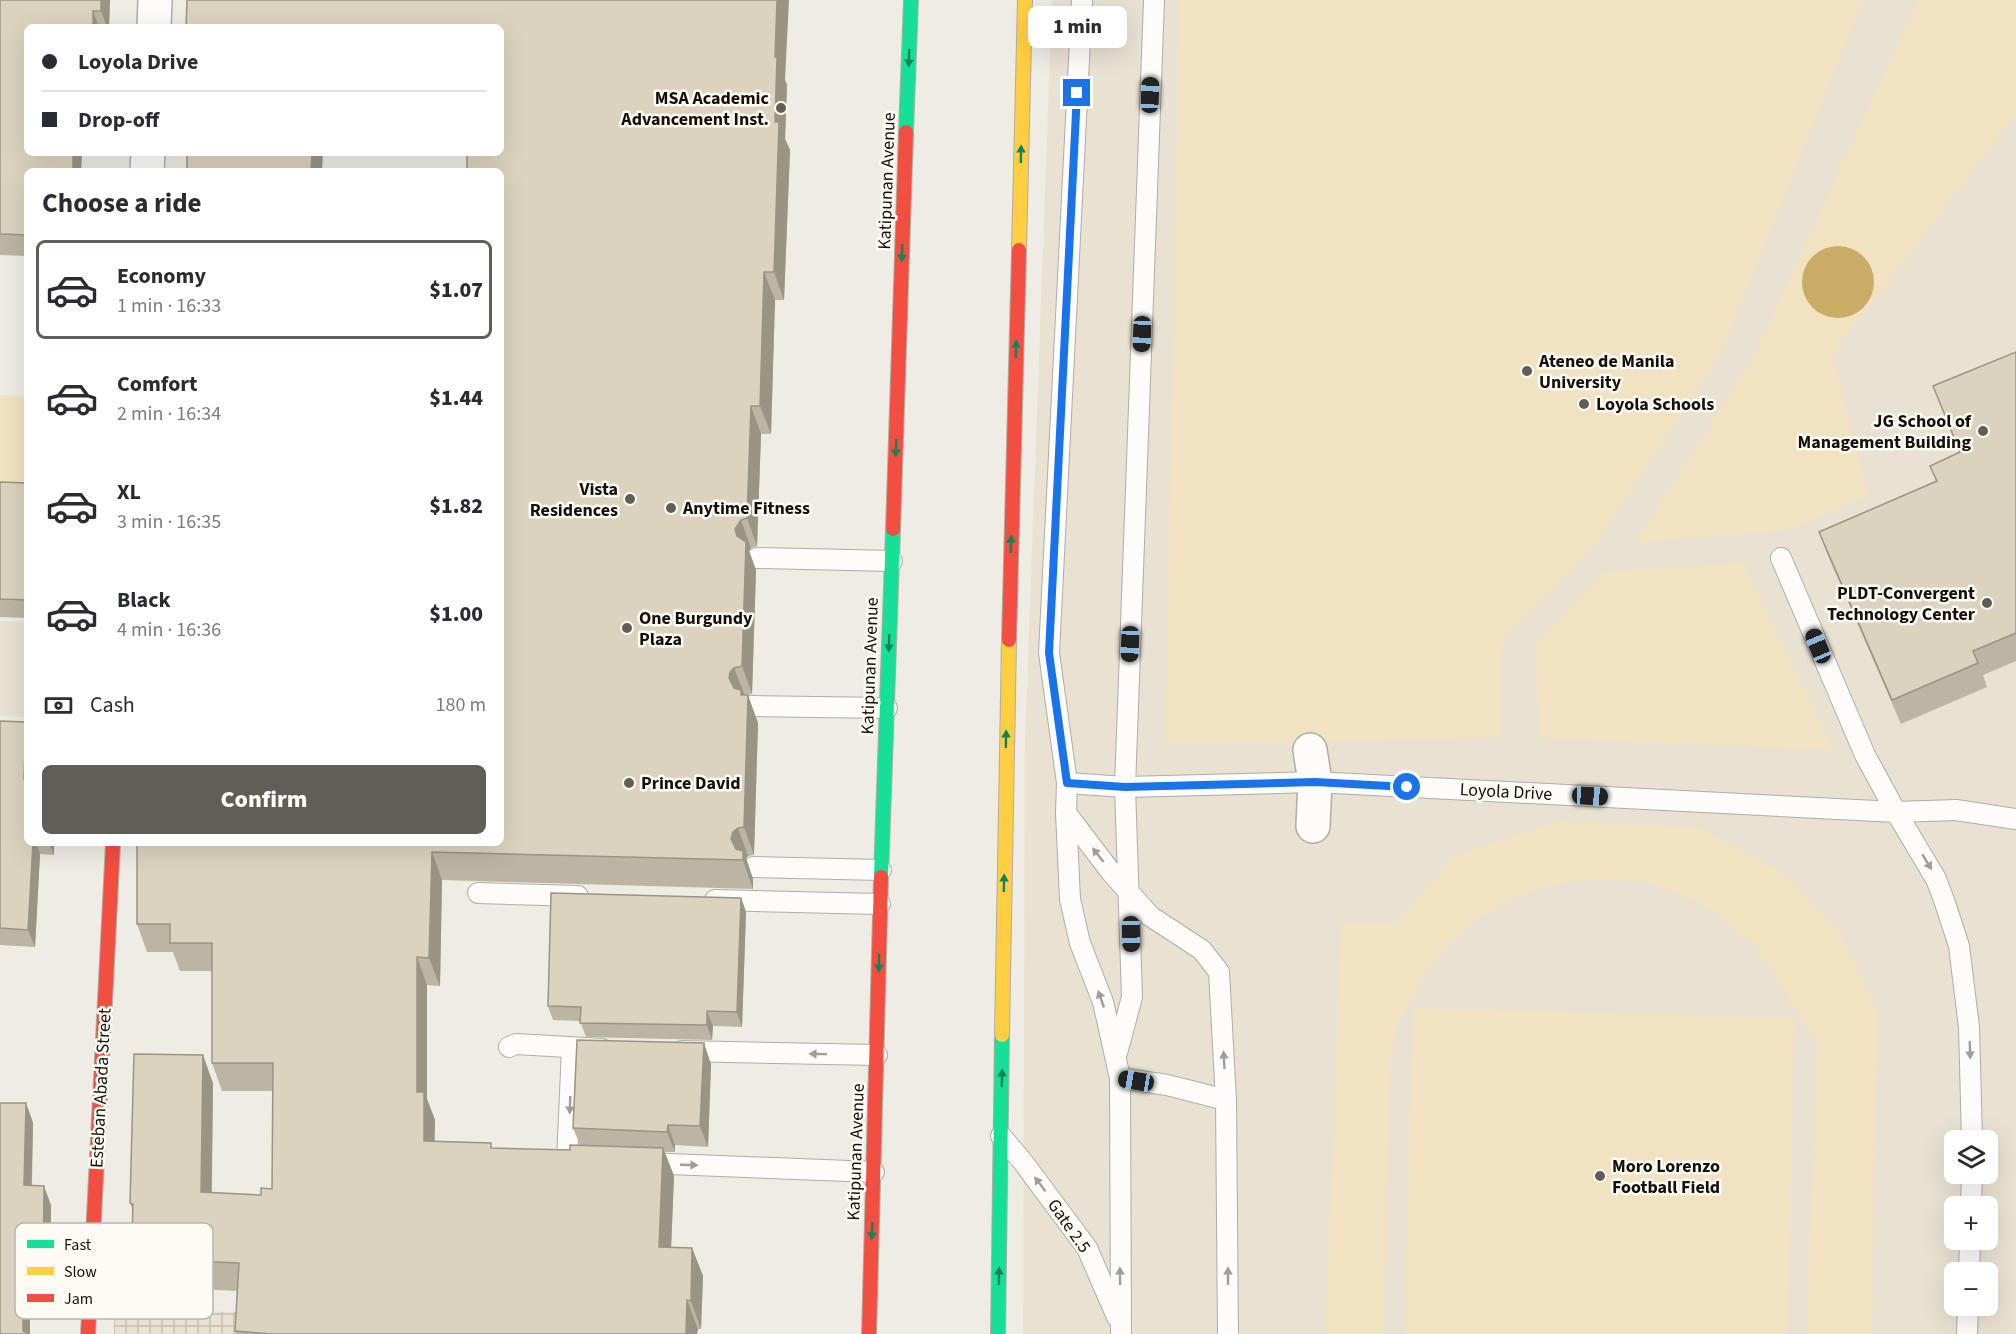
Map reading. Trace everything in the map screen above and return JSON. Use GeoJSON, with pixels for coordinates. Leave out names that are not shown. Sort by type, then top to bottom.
{"type":"FeatureCollection","features":[{"type":"Feature","properties":{"kind":"main road","name":"Katipunan Avenue"},"geometry":{"type":"LineString","coordinates":[[869,1334],[881,870],[911,0]]}},
{"type":"Feature","properties":{"kind":"main road"},"geometry":{"type":"LineString","coordinates":[[998,1334],[1005,798],[1025,0]]}},
{"type":"Feature","properties":{"kind":"main road","name":"Esteban Abada Street"},"geometry":{"type":"LineString","coordinates":[[94,1223],[113,846]]}},
{"type":"Feature","properties":{"kind":"main road","name":"Esteban Abada Street"},"geometry":{"type":"LineString","coordinates":[[88,1334],[89,1319]]}},
{"type":"Feature","properties":{"kind":"street"},"geometry":{"type":"LineString","coordinates":[[154,24],[155,0]]}},
{"type":"Feature","properties":{"kind":"street"},"geometry":{"type":"LineString","coordinates":[[1310,750],[1315,782],[1313,826]]}},
{"type":"Feature","properties":{"kind":"lane"},"geometry":{"type":"LineString","coordinates":[[1082,0],[1049,653],[1067,783],[1070,899],[1080,943],[1103,1002],[1120,1078],[1120,1330]]}},
{"type":"Feature","properties":{"kind":"lane"},"geometry":{"type":"LineString","coordinates":[[1116,1056],[1132,997],[1125,787],[1154,0]]}},
{"type":"Feature","properties":{"kind":"lane"},"geometry":{"type":"LineString","coordinates":[[757,558],[892,561]]}},
{"type":"Feature","properties":{"kind":"lane"},"geometry":{"type":"LineString","coordinates":[[1781,558],[1865,755],[1936,879],[1959,946],[1970,1027],[1972,1130]]}},
{"type":"Feature","properties":{"kind":"lane"},"geometry":{"type":"LineString","coordinates":[[752,706],[887,708]]}},
{"type":"Feature","properties":{"kind":"lane","name":"Loyola Drive"},"geometry":{"type":"LineString","coordinates":[[1067,783],[1125,787],[1315,782],[1896,812],[1956,810],[2016,819]]}},
{"type":"Feature","properties":{"kind":"lane"},"geometry":{"type":"LineString","coordinates":[[1066,813],[1111,872],[1150,916],[1202,950],[1220,972],[1227,1100],[1228,1334]]}},
{"type":"Feature","properties":{"kind":"lane"},"geometry":{"type":"LineString","coordinates":[[753,867],[881,870]]}},
{"type":"Feature","properties":{"kind":"lane"},"geometry":{"type":"LineString","coordinates":[[478,893],[594,897]]}},
{"type":"Feature","properties":{"kind":"lane"},"geometry":{"type":"LineString","coordinates":[[697,900],[880,904]]}},
{"type":"Feature","properties":{"kind":"lane"},"geometry":{"type":"LineString","coordinates":[[509,1047],[516,1044],[619,1050]]}},
{"type":"Feature","properties":{"kind":"lane"},"geometry":{"type":"LineString","coordinates":[[567,1160],[572,1049]]}},
{"type":"Feature","properties":{"kind":"lane"},"geometry":{"type":"LineString","coordinates":[[667,1051],[877,1055]]}},
{"type":"Feature","properties":{"kind":"lane"},"geometry":{"type":"LineString","coordinates":[[1120,1078],[1167,1085],[1227,1100]]}},
{"type":"Feature","properties":{"kind":"lane","name":"Gate 2.5"},"geometry":{"type":"LineString","coordinates":[[1001,1136],[1087,1248],[1120,1330]]}},
{"type":"Feature","properties":{"kind":"lane"},"geometry":{"type":"LineString","coordinates":[[545,1160],[591,1161]]}},
{"type":"Feature","properties":{"kind":"lane"},"geometry":{"type":"LineString","coordinates":[[627,1163],[874,1172]]}},
{"type":"Feature","properties":{"kind":"lane"},"geometry":{"type":"LineString","coordinates":[[1967,1334],[1968,1316]]}},
{"type":"Feature","properties":{"kind":"shaded area","name":"Ateneo de Manila University"},"geometry":{"type":"Polygon","coordinates":[[[1052,0],[2016,0],[2016,1334],[1023,1334],[1025,742],[1052,0]]]}},
{"type":"Feature","properties":{"kind":"shaded area"},"geometry":{"type":"Polygon","coordinates":[[[1179,0],[1863,0],[1721,353],[1594,546],[1501,643],[1501,738],[1166,744],[1179,0]]]}},
{"type":"Feature","properties":{"kind":"shaded area"},"geometry":{"type":"Polygon","coordinates":[[[1918,0],[2016,0],[2016,114],[1832,354],[1868,496],[1790,530],[1635,543],[1752,360],[1918,0]]]}},
{"type":"Feature","properties":{"kind":"shaded area"},"geometry":{"type":"Polygon","coordinates":[[[1845,246],[1864,256],[1872,268],[1874,282],[1872,296],[1864,308],[1852,316],[1831,318],[1812,308],[1804,296],[1802,275],[1812,256],[1824,248],[1845,246]]]}},
{"type":"Feature","properties":{"kind":"shaded area"},"geometry":{"type":"Polygon","coordinates":[[[0,395],[24,397],[24,495],[0,494],[0,395]]]}},
{"type":"Feature","properties":{"kind":"shaded area"},"geometry":{"type":"Polygon","coordinates":[[[1743,563],[1834,750],[1540,738],[1536,643],[1604,572],[1743,563]]]}},
{"type":"Feature","properties":{"kind":"shaded area"},"geometry":{"type":"Polygon","coordinates":[[[0,621],[24,622],[24,717],[0,716],[0,621]]]}},
{"type":"Feature","properties":{"kind":"shaded area"},"geometry":{"type":"Polygon","coordinates":[[[1559,821],[1701,828],[1788,876],[1841,935],[1877,1009],[1872,1334],[1807,1334],[1817,1043],[1759,950],[1721,916],[1689,898],[1646,883],[1602,879],[1548,886],[1511,899],[1475,921],[1449,943],[1427,972],[1398,1024],[1390,1063],[1383,1334],[1326,1334],[1341,924],[1396,924],[1454,855],[1559,821]]]}},
{"type":"Feature","properties":{"kind":"shaded area","name":"Moro Lorenzo Football Field"},"geometry":{"type":"Polygon","coordinates":[[[1413,1008],[1795,1018],[1787,1334],[1405,1334],[1413,1008]]]}},
{"type":"Feature","properties":{"kind":"shaded area"},"geometry":{"type":"Polygon","coordinates":[[[213,1311],[411,1320],[410,1334],[114,1334],[114,1319],[213,1319],[213,1311]]]}},
{"type":"Feature","properties":{"kind":"building"},"geometry":{"type":"Polygon","coordinates":[[[0,0],[101,0],[101,11],[93,11],[93,24],[24,24],[24,156],[73,156],[73,168],[24,168],[24,235],[0,234],[0,0]]]}},
{"type":"Feature","properties":{"kind":"building"},"geometry":{"type":"Polygon","coordinates":[[[187,0],[777,0],[775,122],[779,122],[774,272],[764,272],[760,406],[751,406],[747,518],[741,520],[735,529],[737,536],[746,542],[742,666],[734,668],[729,678],[734,688],[741,690],[741,695],[748,695],[744,827],[733,832],[731,839],[736,849],[743,851],[743,860],[432,852],[429,958],[417,957],[417,1092],[424,1092],[424,1141],[491,1143],[491,1148],[570,1150],[570,1145],[663,1148],[659,1247],[692,1248],[691,1301],[687,1300],[686,1334],[272,1334],[235,1331],[239,1263],[213,1262],[213,1223],[132,1223],[133,1204],[130,1203],[134,1054],[203,1055],[201,1192],[261,1195],[261,1188],[272,1189],[273,1063],[212,1063],[212,943],[170,943],[170,924],[137,924],[137,846],[504,846],[504,168],[467,168],[467,156],[504,156],[504,24],[186,24],[187,0]]]}},
{"type":"Feature","properties":{"kind":"building"},"geometry":{"type":"Polygon","coordinates":[[[187,156],[312,156],[311,168],[187,168],[187,156]]]}},
{"type":"Feature","properties":{"kind":"building"},"geometry":{"type":"Polygon","coordinates":[[[2016,352],[2016,633],[1973,651],[1978,663],[1892,700],[1819,532],[1937,481],[1930,466],[1960,452],[1933,386],[2016,352]]]}},
{"type":"Feature","properties":{"kind":"building"},"geometry":{"type":"Polygon","coordinates":[[[0,482],[24,483],[24,600],[0,599],[0,482]]]}},
{"type":"Feature","properties":{"kind":"building"},"geometry":{"type":"Polygon","coordinates":[[[0,721],[24,722],[24,846],[33,846],[28,930],[0,928],[0,721]]]}},
{"type":"Feature","properties":{"kind":"building"},"geometry":{"type":"Polygon","coordinates":[[[551,893],[741,898],[737,1012],[707,1011],[707,1025],[580,1023],[581,1007],[548,1006],[551,893]]]}},
{"type":"Feature","properties":{"kind":"building"},"geometry":{"type":"Polygon","coordinates":[[[577,1040],[704,1043],[700,1126],[668,1125],[667,1132],[573,1128],[577,1040]]]}},
{"type":"Feature","properties":{"kind":"building"},"geometry":{"type":"Polygon","coordinates":[[[0,1103],[26,1103],[24,1185],[44,1186],[44,1223],[15,1223],[15,1319],[23,1319],[23,1331],[28,1334],[0,1334],[0,1103]]]}},
{"type":"Feature","properties":{"kind":"traffic: fast"},"geometry":{"type":"LineString","coordinates":[[906,132],[911,0]]}},
{"type":"Feature","properties":{"kind":"traffic: fast"},"geometry":{"type":"LineString","coordinates":[[881,877],[893,529]]}},
{"type":"Feature","properties":{"kind":"traffic: fast"},"geometry":{"type":"LineString","coordinates":[[998,1334],[1002,1035]]}},
{"type":"Feature","properties":{"kind":"traffic: slow"},"geometry":{"type":"LineString","coordinates":[[1019,250],[1025,0]]}},
{"type":"Feature","properties":{"kind":"traffic: slow"},"geometry":{"type":"LineString","coordinates":[[1002,1035],[1009,640]]}},
{"type":"Feature","properties":{"kind":"traffic: jam"},"geometry":{"type":"LineString","coordinates":[[893,529],[906,132]]}},
{"type":"Feature","properties":{"kind":"traffic: jam"},"geometry":{"type":"LineString","coordinates":[[1009,640],[1019,250]]}},
{"type":"Feature","properties":{"kind":"traffic: jam"},"geometry":{"type":"LineString","coordinates":[[94,1223],[113,846]]}},
{"type":"Feature","properties":{"kind":"traffic: jam"},"geometry":{"type":"LineString","coordinates":[[869,1334],[881,877]]}},
{"type":"Feature","properties":{"kind":"traffic: jam"},"geometry":{"type":"LineString","coordinates":[[88,1334],[89,1319]]}},
{"type":"Feature","properties":{"kind":"place","name":"MSA Academic Advancement Inst."},"geometry":{"type":"Point","coordinates":[781,108]}},
{"type":"Feature","properties":{"kind":"place","name":"Ateneo de Manila University"},"geometry":{"type":"Point","coordinates":[1527,371]}},
{"type":"Feature","properties":{"kind":"place","name":"Loyola Schools"},"geometry":{"type":"Point","coordinates":[1584,404]}},
{"type":"Feature","properties":{"kind":"place","name":"JG School of Management Building"},"geometry":{"type":"Point","coordinates":[1983,431]}},
{"type":"Feature","properties":{"kind":"place","name":"Vista Residences"},"geometry":{"type":"Point","coordinates":[630,499]}},
{"type":"Feature","properties":{"kind":"place","name":"Anytime Fitness"},"geometry":{"type":"Point","coordinates":[671,508]}},
{"type":"Feature","properties":{"kind":"place","name":"PLDT-Convergent Technology Center"},"geometry":{"type":"Point","coordinates":[1987,603]}},
{"type":"Feature","properties":{"kind":"place","name":"One Burgundy Plaza"},"geometry":{"type":"Point","coordinates":[627,628]}},
{"type":"Feature","properties":{"kind":"place","name":"Prince David"},"geometry":{"type":"Point","coordinates":[629,783]}},
{"type":"Feature","properties":{"kind":"place","name":"Moro Lorenzo Football Field"},"geometry":{"type":"Point","coordinates":[1600,1176]}},
{"type":"Feature","properties":{"kind":"route"},"geometry":{"type":"LineString","coordinates":[[1077,93],[1049,653],[1067,783],[1125,787],[1315,782],[1407,787]]}}]}
